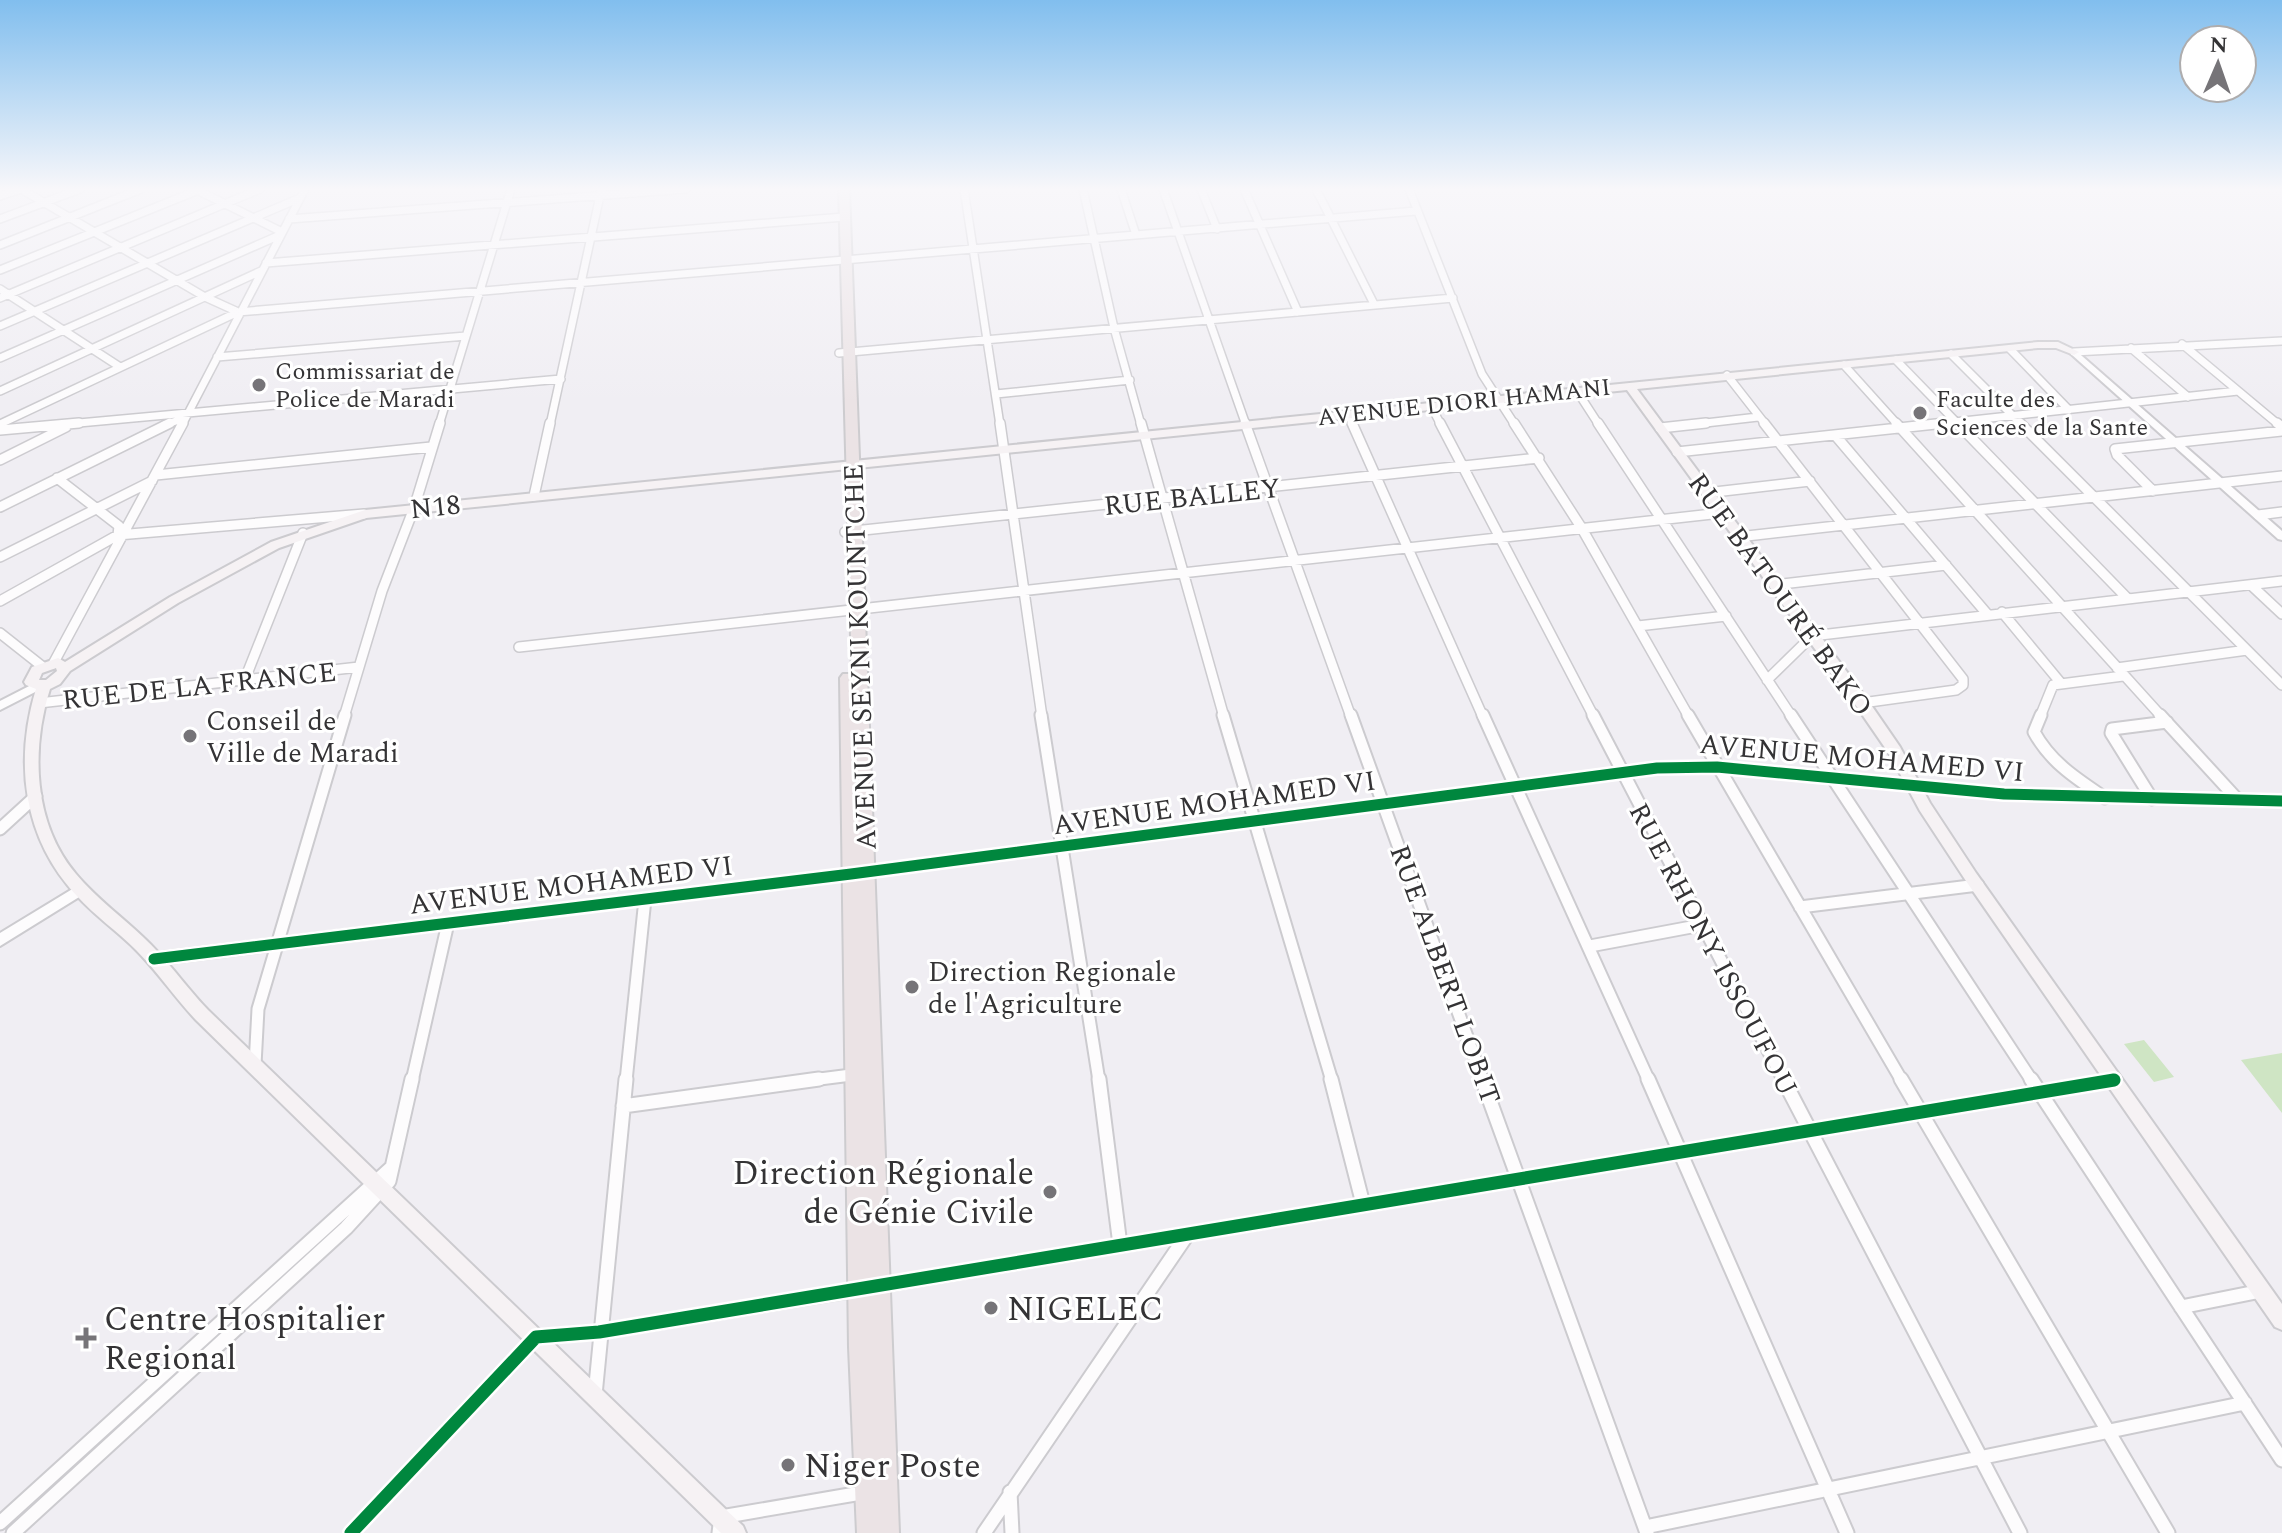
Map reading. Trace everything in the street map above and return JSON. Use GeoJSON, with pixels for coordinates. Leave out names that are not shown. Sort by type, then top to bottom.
{"type":"FeatureCollection","features":[{"type":"Feature","properties":{"kind":"highway","name":"AVENUE SEYNI KOUNTCHE"},"geometry":{"type":"LineString","coordinates":[[843,261],[843,353],[865,1072],[868,1288],[866,1492],[869,1533]]}},
{"type":"Feature","properties":{"kind":"highway","name":"AVENUE SEYNI KOUNTCHE"},"geometry":{"type":"LineString","coordinates":[[868,1288],[887,1533]]}},
{"type":"Feature","properties":{"kind":"main road","name":"AVENUE DIORI HAMANI"},"geometry":{"type":"LineString","coordinates":[[847,464],[2049,345],[2074,352]]}},
{"type":"Feature","properties":{"kind":"main road","name":"RUE BATOURÉ BAKO"},"geometry":{"type":"LineString","coordinates":[[1629,385],[1862,703],[1895,751],[1912,787],[1978,885],[2282,1320]]}},
{"type":"Feature","properties":{"kind":"main road","name":"N18"},"geometry":{"type":"LineString","coordinates":[[40,691],[60,678],[54,666],[221,574],[303,533],[365,514],[847,464]]}},
{"type":"Feature","properties":{"kind":"main road"},"geometry":{"type":"LineString","coordinates":[[54,666],[31,678],[40,691],[32,728],[32,777],[50,846],[79,890],[154,959],[173,985],[378,1187],[536,1337],[720,1525],[736,1533]]}},
{"type":"Feature","properties":{"kind":"street"},"geometry":{"type":"LineString","coordinates":[[0,270],[23,261]]}},
{"type":"Feature","properties":{"kind":"street"},"geometry":{"type":"LineString","coordinates":[[4,296],[88,261]]}},
{"type":"Feature","properties":{"kind":"street"},"geometry":{"type":"LineString","coordinates":[[144,261],[205,297],[240,312]]}},
{"type":"Feature","properties":{"kind":"street"},"geometry":{"type":"LineString","coordinates":[[0,326],[150,261]]}},
{"type":"Feature","properties":{"kind":"street"},"geometry":{"type":"LineString","coordinates":[[0,358],[218,261]]}},
{"type":"Feature","properties":{"kind":"street"},"geometry":{"type":"LineString","coordinates":[[0,633],[54,666],[267,261]]}},
{"type":"Feature","properties":{"kind":"street"},"geometry":{"type":"LineString","coordinates":[[0,391],[264,267],[331,261]]}},
{"type":"Feature","properties":{"kind":"street"},"geometry":{"type":"LineString","coordinates":[[255,1065],[258,1009],[382,591],[414,508],[488,261]]}},
{"type":"Feature","properties":{"kind":"street"},"geometry":{"type":"LineString","coordinates":[[534,496],[586,261]]}},
{"type":"Feature","properties":{"kind":"street"},"geometry":{"type":"LineString","coordinates":[[0,424],[240,312],[837,261]]}},
{"type":"Feature","properties":{"kind":"street"},"geometry":{"type":"LineString","coordinates":[[974,261],[1095,1049],[1120,1245]]}},
{"type":"Feature","properties":{"kind":"street"},"geometry":{"type":"LineString","coordinates":[[1100,261],[1114,328],[1253,821],[1335,1092],[1363,1204]]}},
{"type":"Feature","properties":{"kind":"street","name":"RUE ALBERT LOBIT"},"geometry":{"type":"LineString","coordinates":[[1189,261],[1268,488],[1521,1178],[1646,1530]]}},
{"type":"Feature","properties":{"kind":"street"},"geometry":{"type":"LineString","coordinates":[[1276,261],[1298,312]]}},
{"type":"Feature","properties":{"kind":"street"},"geometry":{"type":"LineString","coordinates":[[1353,261],[1374,304]]}},
{"type":"Feature","properties":{"kind":"street"},"geometry":{"type":"LineString","coordinates":[[1437,261],[1495,399],[1539,458],[1581,527],[1717,767],[2168,1533]]}},
{"type":"Feature","properties":{"kind":"street"},"geometry":{"type":"LineString","coordinates":[[0,289],[4,296],[34,311],[120,367]]}},
{"type":"Feature","properties":{"kind":"street"},"geometry":{"type":"LineString","coordinates":[[843,353],[1453,298]]}},
{"type":"Feature","properties":{"kind":"street"},"geometry":{"type":"LineString","coordinates":[[217,357],[466,336]]}},
{"type":"Feature","properties":{"kind":"street"},"geometry":{"type":"LineString","coordinates":[[2074,352],[2282,341]]}},
{"type":"Feature","properties":{"kind":"street"},"geometry":{"type":"LineString","coordinates":[[2182,344],[2282,429]]}},
{"type":"Feature","properties":{"kind":"street"},"geometry":{"type":"LineString","coordinates":[[2131,348],[2188,397]]}},
{"type":"Feature","properties":{"kind":"street"},"geometry":{"type":"LineString","coordinates":[[2010,349],[2069,410]]}},
{"type":"Feature","properties":{"kind":"street"},"geometry":{"type":"LineString","coordinates":[[2074,352],[2282,537]]}},
{"type":"Feature","properties":{"kind":"street"},"geometry":{"type":"LineString","coordinates":[[1951,354],[2282,685]]}},
{"type":"Feature","properties":{"kind":"street"},"geometry":{"type":"LineString","coordinates":[[1896,360],[2128,599]]}},
{"type":"Feature","properties":{"kind":"street"},"geometry":{"type":"LineString","coordinates":[[1844,365],[2238,800]]}},
{"type":"Feature","properties":{"kind":"street"},"geometry":{"type":"LineString","coordinates":[[1727,375],[1963,679],[1963,685],[1956,690],[1862,703]]}},
{"type":"Feature","properties":{"kind":"street"},"geometry":{"type":"LineString","coordinates":[[0,430],[561,379]]}},
{"type":"Feature","properties":{"kind":"street"},"geometry":{"type":"LineString","coordinates":[[996,394],[1130,380]]}},
{"type":"Feature","properties":{"kind":"street"},"geometry":{"type":"LineString","coordinates":[[1577,391],[2282,1460]]}},
{"type":"Feature","properties":{"kind":"street"},"geometry":{"type":"LineString","coordinates":[[1677,452],[2238,391]]}},
{"type":"Feature","properties":{"kind":"street","name":"RUE RHONY ISSOUFOU"},"geometry":{"type":"LineString","coordinates":[[1431,406],[2020,1533]]}},
{"type":"Feature","properties":{"kind":"street"},"geometry":{"type":"LineString","coordinates":[[1348,414],[1514,786],[1590,946],[1847,1533]]}},
{"type":"Feature","properties":{"kind":"street"},"geometry":{"type":"LineString","coordinates":[[0,507],[187,415]]}},
{"type":"Feature","properties":{"kind":"street"},"geometry":{"type":"LineString","coordinates":[[1660,428],[1758,417]]}},
{"type":"Feature","properties":{"kind":"street"},"geometry":{"type":"LineString","coordinates":[[0,460],[73,423]]}},
{"type":"Feature","properties":{"kind":"street"},"geometry":{"type":"LineString","coordinates":[[2153,491],[2117,455],[2115,449],[2282,429]]}},
{"type":"Feature","properties":{"kind":"street"},"geometry":{"type":"LineString","coordinates":[[1835,435],[1988,615]]}},
{"type":"Feature","properties":{"kind":"street"},"geometry":{"type":"LineString","coordinates":[[0,557],[155,478],[431,447]]}},
{"type":"Feature","properties":{"kind":"street","name":"RUE BALLEY"},"geometry":{"type":"LineString","coordinates":[[850,531],[1539,458]]}},
{"type":"Feature","properties":{"kind":"street"},"geometry":{"type":"LineString","coordinates":[[1738,537],[2282,476]]}},
{"type":"Feature","properties":{"kind":"street"},"geometry":{"type":"LineString","coordinates":[[57,478],[119,526],[122,535]]}},
{"type":"Feature","properties":{"kind":"street"},"geometry":{"type":"LineString","coordinates":[[1706,493],[1810,481]]}},
{"type":"Feature","properties":{"kind":"street"},"geometry":{"type":"LineString","coordinates":[[2258,515],[2282,512]]}},
{"type":"Feature","properties":{"kind":"street"},"geometry":{"type":"LineString","coordinates":[[519,647],[1721,513]]}},
{"type":"Feature","properties":{"kind":"street"},"geometry":{"type":"LineString","coordinates":[[0,601],[122,535],[365,514]]}},
{"type":"Feature","properties":{"kind":"street"},"geometry":{"type":"LineString","coordinates":[[245,679],[303,533]]}},
{"type":"Feature","properties":{"kind":"street"},"geometry":{"type":"LineString","coordinates":[[1774,585],[1946,565]]}},
{"type":"Feature","properties":{"kind":"street"},"geometry":{"type":"LineString","coordinates":[[1767,680],[1812,636],[2282,581]]}},
{"type":"Feature","properties":{"kind":"street"},"geometry":{"type":"LineString","coordinates":[[2251,585],[2282,614]]}},
{"type":"Feature","properties":{"kind":"street"},"geometry":{"type":"LineString","coordinates":[[2002,612],[2060,682]]}},
{"type":"Feature","properties":{"kind":"street"},"geometry":{"type":"LineString","coordinates":[[1638,626],[1726,616]]}},
{"type":"Feature","properties":{"kind":"street"},"geometry":{"type":"LineString","coordinates":[[2105,798],[2054,764],[2043,752],[2034,732],[2048,691],[2060,682],[2247,650]]}},
{"type":"Feature","properties":{"kind":"street","name":"RUE DE LA FRANCE"},"geometry":{"type":"LineString","coordinates":[[40,691],[245,679],[359,667]]}},
{"type":"Feature","properties":{"kind":"street"},"geometry":{"type":"LineString","coordinates":[[0,706],[40,691]]}},
{"type":"Feature","properties":{"kind":"street"},"geometry":{"type":"LineString","coordinates":[[2152,799],[2111,733],[2112,729],[2167,722]]}},
{"type":"Feature","properties":{"kind":"street","name":"AVENUE MOHAMED VI"},"geometry":{"type":"LineString","coordinates":[[154,959],[859,873],[1620,772],[1717,767],[1830,776],[1912,787],[2105,798],[2282,801]]}},
{"type":"Feature","properties":{"kind":"street"},"geometry":{"type":"LineString","coordinates":[[0,829],[36,796]]}},
{"type":"Feature","properties":{"kind":"street"},"geometry":{"type":"LineString","coordinates":[[1800,907],[1978,885]]}},
{"type":"Feature","properties":{"kind":"street"},"geometry":{"type":"LineString","coordinates":[[0,940],[79,890]]}},
{"type":"Feature","properties":{"kind":"street"},"geometry":{"type":"LineString","coordinates":[[595,1398],[599,1332],[645,899]]}},
{"type":"Feature","properties":{"kind":"street"},"geometry":{"type":"LineString","coordinates":[[13,1533],[261,1296],[378,1187],[389,1181],[448,923]]}},
{"type":"Feature","properties":{"kind":"street"},"geometry":{"type":"LineString","coordinates":[[1590,946],[1702,925]]}},
{"type":"Feature","properties":{"kind":"street"},"geometry":{"type":"LineString","coordinates":[[623,1106],[865,1072]]}},
{"type":"Feature","properties":{"kind":"street"},"geometry":{"type":"LineString","coordinates":[[351,1533],[536,1337],[599,1332],[2114,1080]]}},
{"type":"Feature","properties":{"kind":"street"},"geometry":{"type":"LineString","coordinates":[[984,1533],[1187,1235]]}},
{"type":"Feature","properties":{"kind":"street"},"geometry":{"type":"LineString","coordinates":[[2181,1307],[2261,1291]]}},
{"type":"Feature","properties":{"kind":"street"},"geometry":{"type":"LineString","coordinates":[[0,1523],[261,1296]]}},
{"type":"Feature","properties":{"kind":"street"},"geometry":{"type":"LineString","coordinates":[[1646,1530],[1828,1488],[2245,1403]]}},
{"type":"Feature","properties":{"kind":"street"},"geometry":{"type":"LineString","coordinates":[[720,1525],[885,1488]]}},
{"type":"Feature","properties":{"kind":"street"},"geometry":{"type":"LineString","coordinates":[[1010,1492],[1012,1533]]}},
{"type":"Feature","properties":{"kind":"green space"},"geometry":{"type":"Polygon","coordinates":[[[2144,1040],[2174,1077],[2154,1082],[2124,1044],[2144,1040]]]}},
{"type":"Feature","properties":{"kind":"green space"},"geometry":{"type":"Polygon","coordinates":[[[2282,1053],[2282,1113],[2241,1060],[2282,1053]]]}},
{"type":"Feature","properties":{"kind":"cycle path"},"geometry":{"type":"LineString","coordinates":[[154,959],[851,874],[1657,768],[1717,767],[2004,794],[2282,801]]}},
{"type":"Feature","properties":{"kind":"cycle path"},"geometry":{"type":"LineString","coordinates":[[351,1533],[536,1337],[599,1332],[2114,1080]]}},
{"type":"Feature","properties":{"kind":"place","name":"Commissariat de Police de Maradi"},"geometry":{"type":"Point","coordinates":[259,385]}},
{"type":"Feature","properties":{"kind":"place","name":"Faculte des Sciences de la Sante"},"geometry":{"type":"Point","coordinates":[1920,413]}},
{"type":"Feature","properties":{"kind":"place","name":"Conseil de Ville de Maradi"},"geometry":{"type":"Point","coordinates":[190,736]}},
{"type":"Feature","properties":{"kind":"place","name":"Direction Regionale de l'Agriculture"},"geometry":{"type":"Point","coordinates":[912,987]}},
{"type":"Feature","properties":{"kind":"place","name":"Direction Régionale de Génie Civile"},"geometry":{"type":"Point","coordinates":[1050,1192]}},
{"type":"Feature","properties":{"kind":"place","name":"NIGELEC"},"geometry":{"type":"Point","coordinates":[991,1308]}},
{"type":"Feature","properties":{"kind":"place","name":"Centre Hospitalier Regional"},"geometry":{"type":"Point","coordinates":[86,1338]}},
{"type":"Feature","properties":{"kind":"place","name":"Niger Poste"},"geometry":{"type":"Point","coordinates":[788,1465]}}]}
